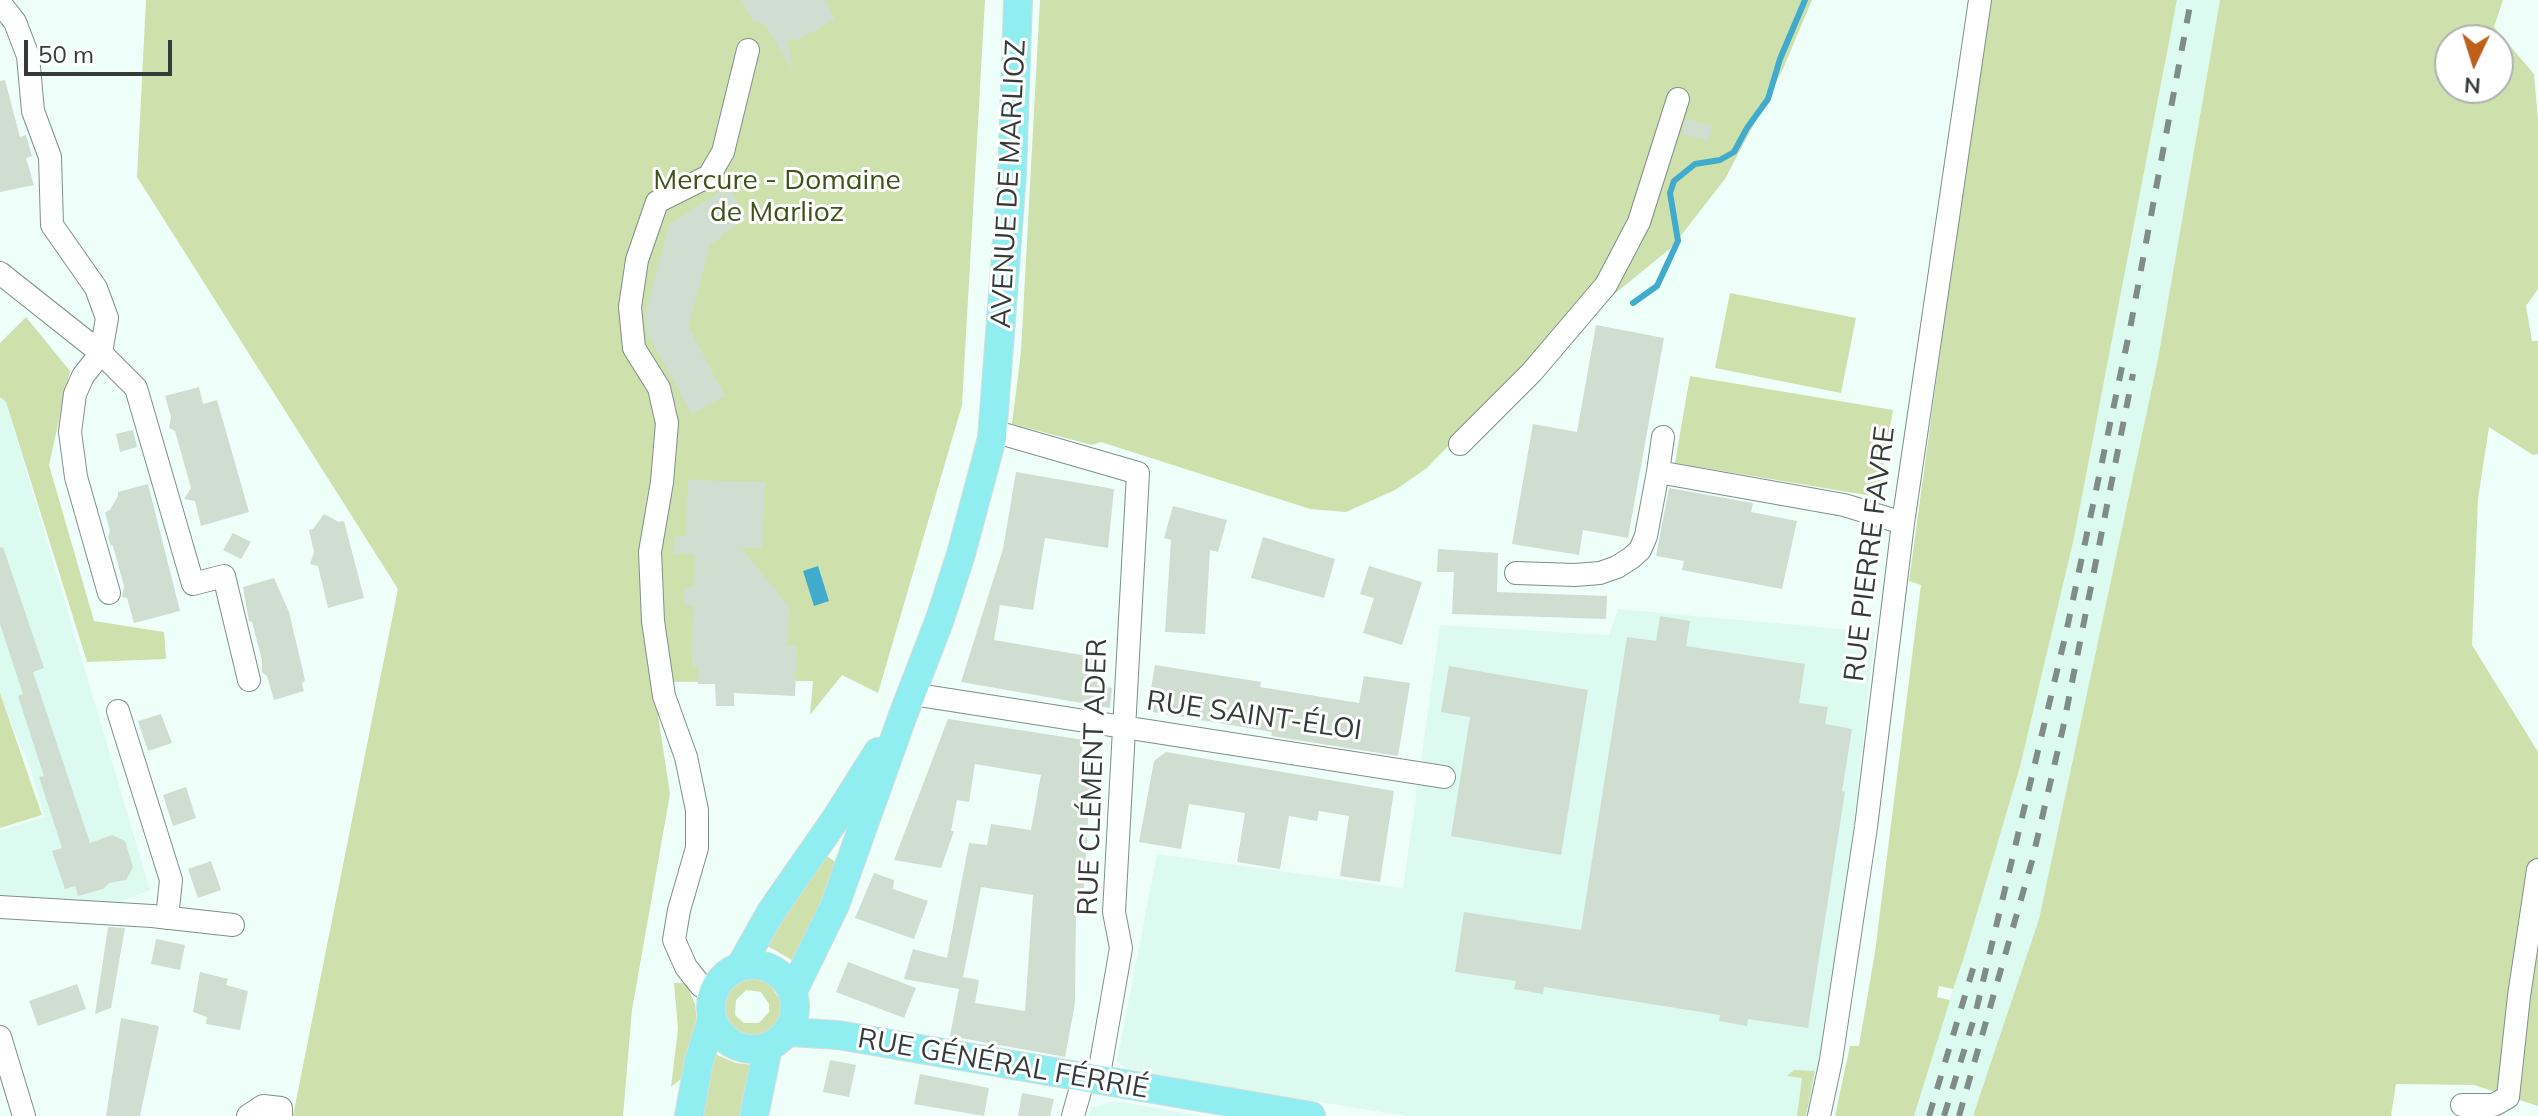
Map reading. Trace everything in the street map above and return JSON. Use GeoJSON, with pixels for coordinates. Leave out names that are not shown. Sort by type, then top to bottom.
{"type":"FeatureCollection","features":[{"type":"Feature","properties":{"kind":"main road","name":"AVENUE DE MARLIOZ"},"geometry":{"type":"LineString","coordinates":[[754,1116],[786,1019],[850,866],[961,554],[993,431],[1012,175],[1018,0]]}},
{"type":"Feature","properties":{"kind":"main road","name":"AVENUE DE MARLIOZ"},"geometry":{"type":"LineString","coordinates":[[981,473],[983,439],[998,369]]}},
{"type":"Feature","properties":{"kind":"main road","name":"AVENUE DE MARLIOZ"},"geometry":{"type":"LineString","coordinates":[[726,979],[907,704]]}},
{"type":"Feature","properties":{"kind":"main road"},"geometry":{"type":"LineString","coordinates":[[765,967],[786,980],[786,1019],[754,1050],[728,1042],[718,1032],[712,1019],[711,1004],[726,979],[765,967]]}},
{"type":"Feature","properties":{"kind":"main road"},"geometry":{"type":"LineString","coordinates":[[689,1116],[699,1061],[712,1019]]}},
{"type":"Feature","properties":{"kind":"main road","name":"RUE GÉNÉRAL FÉRRIÉ"},"geometry":{"type":"LineString","coordinates":[[786,1019],[838,1035],[1311,1116]]}},
{"type":"Feature","properties":{"kind":"street","name":"RUE PIERRE FAVRE"},"geometry":{"type":"LineString","coordinates":[[1819,1116],[1831,1060],[1866,827],[1903,523],[1980,0]]}},
{"type":"Feature","properties":{"kind":"street"},"geometry":{"type":"LineString","coordinates":[[0,3],[15,22],[28,56],[33,111],[50,157],[52,225],[96,288],[107,318],[101,353],[83,376],[75,394],[70,432],[76,477],[109,593]]}},
{"type":"Feature","properties":{"kind":"street"},"geometry":{"type":"LineString","coordinates":[[726,979],[692,961],[674,940],[679,910],[697,848],[697,810],[686,757],[664,696],[653,621],[650,552],[662,482],[667,423],[659,388],[634,348],[630,307],[637,260],[657,202],[709,176],[723,152],[748,50]]}},
{"type":"Feature","properties":{"kind":"street"},"geometry":{"type":"LineString","coordinates":[[1460,444],[1532,372],[1606,285],[1639,222],[1678,99]]}},
{"type":"Feature","properties":{"kind":"street"},"geometry":{"type":"LineString","coordinates":[[0,273],[101,353],[136,388],[193,584],[224,576],[249,680]]}},
{"type":"Feature","properties":{"kind":"street","name":"RUE CLÉMENT ADER"},"geometry":{"type":"LineString","coordinates":[[993,431],[1138,473],[1114,912],[1121,948],[1091,1079],[1073,1116]]}},
{"type":"Feature","properties":{"kind":"street"},"geometry":{"type":"LineString","coordinates":[[1516,573],[1600,573],[1617,567],[1640,550],[1646,536],[1663,437]]}},
{"type":"Feature","properties":{"kind":"street"},"geometry":{"type":"LineString","coordinates":[[1658,472],[1844,505],[1903,523]]}},
{"type":"Feature","properties":{"kind":"street","name":"RUE SAINT-ÉLOI"},"geometry":{"type":"LineString","coordinates":[[907,704],[1122,727],[1444,777]]}},
{"type":"Feature","properties":{"kind":"street"},"geometry":{"type":"LineString","coordinates":[[118,711],[171,880],[167,918]]}},
{"type":"Feature","properties":{"kind":"street"},"geometry":{"type":"LineString","coordinates":[[814,849],[842,855],[850,866]]}},
{"type":"Feature","properties":{"kind":"street"},"geometry":{"type":"LineString","coordinates":[[2462,1105],[2494,1105],[2508,1097],[2538,870]]}},
{"type":"Feature","properties":{"kind":"street"},"geometry":{"type":"LineString","coordinates":[[0,907],[233,925]]}},
{"type":"Feature","properties":{"kind":"street"},"geometry":{"type":"LineString","coordinates":[[0,1037],[24,1116]]}},
{"type":"Feature","properties":{"kind":"street"},"geometry":{"type":"LineString","coordinates":[[248,1116],[263,1106],[281,1112]]}},
{"type":"Feature","properties":{"kind":"shaded area"},"geometry":{"type":"Polygon","coordinates":[[[2177,0],[2220,0],[2158,359],[2039,919],[1973,1116],[1914,1116],[2020,767],[2074,538],[2177,0]]]}},
{"type":"Feature","properties":{"kind":"shaded area"},"geometry":{"type":"Polygon","coordinates":[[[0,397],[6,402],[150,890],[113,905],[0,898],[0,831],[45,817],[29,765],[0,697],[0,397]]]}},
{"type":"Feature","properties":{"kind":"shaded area"},"geometry":{"type":"Polygon","coordinates":[[[1618,609],[1875,632],[1844,913],[1809,1116],[1406,1116],[1127,1071],[1117,1061],[1157,854],[1403,888],[1440,625],[1609,635],[1618,609]]]}},
{"type":"Feature","properties":{"kind":"shaded area"},"geometry":{"type":"Polygon","coordinates":[[[1115,1101],[1202,1116],[1088,1116],[1091,1108],[1115,1101]]]}},
{"type":"Feature","properties":{"kind":"green space","name":"Mercure - Domaine de Marlioz"},"geometry":{"type":"Polygon","coordinates":[[[146,0],[985,0],[962,405],[878,693],[842,675],[810,715],[813,681],[653,682],[670,794],[632,1010],[623,1116],[293,1116],[398,589],[137,177],[146,0]]]}},
{"type":"Feature","properties":{"kind":"green space"},"geometry":{"type":"Polygon","coordinates":[[[1040,0],[1812,0],[1783,69],[1725,179],[1672,247],[1606,301],[1427,468],[1395,490],[1346,512],[1310,509],[1101,442],[1092,445],[1012,424],[1021,352],[1040,0]]]}},
{"type":"Feature","properties":{"kind":"green space"},"geometry":{"type":"Polygon","coordinates":[[[1988,0],[2177,0],[2074,538],[2020,767],[1964,957],[1953,989],[1939,986],[1937,997],[1950,1000],[1914,1116],[1835,1116],[1850,1046],[1859,1046],[1875,952],[1921,585],[1909,581],[1988,0]]]}},
{"type":"Feature","properties":{"kind":"green space"},"geometry":{"type":"Polygon","coordinates":[[[2220,0],[2503,0],[2495,24],[2434,24],[2434,104],[2514,104],[2514,50],[2534,74],[2538,120],[2538,289],[2526,306],[2532,341],[2538,341],[2538,454],[2533,455],[2489,427],[2478,499],[2472,645],[2538,752],[2538,1106],[2474,1085],[2396,1084],[2391,1116],[1973,1116],[2039,919],[2158,359],[2220,0]]]}},
{"type":"Feature","properties":{"kind":"green space"},"geometry":{"type":"Polygon","coordinates":[[[1730,293],[1856,318],[1841,393],[1715,368],[1730,293]]]}},
{"type":"Feature","properties":{"kind":"green space"},"geometry":{"type":"Polygon","coordinates":[[[26,317],[70,371],[49,465],[94,621],[164,632],[166,659],[87,662],[6,402],[0,397],[0,343],[26,317]]]}},
{"type":"Feature","properties":{"kind":"green space"},"geometry":{"type":"Polygon","coordinates":[[[1690,376],[1893,410],[1878,497],[1675,463],[1690,376]]]}},
{"type":"Feature","properties":{"kind":"green space"},"geometry":{"type":"Polygon","coordinates":[[[0,693],[42,815],[0,828],[0,693]]]}},
{"type":"Feature","properties":{"kind":"green space"},"geometry":{"type":"Polygon","coordinates":[[[827,856],[840,865],[797,963],[764,944],[827,856]]]}},
{"type":"Feature","properties":{"kind":"green space"},"geometry":{"type":"Polygon","coordinates":[[[750,979],[768,982],[781,1001],[776,1026],[760,1036],[748,1036],[732,1029],[726,1021],[724,1013],[728,991],[750,979]],[[746,990],[736,1000],[735,1015],[744,1023],[759,1023],[769,1012],[769,1004],[761,992],[746,990]]]}},
{"type":"Feature","properties":{"kind":"green space"},"geometry":{"type":"Polygon","coordinates":[[[674,983],[686,983],[695,1004],[697,1021],[681,1079],[671,1087],[678,1029],[674,983]]]}},
{"type":"Feature","properties":{"kind":"green space"},"geometry":{"type":"Polygon","coordinates":[[[710,1052],[736,1063],[754,1065],[739,1116],[698,1116],[710,1052]]]}},
{"type":"Feature","properties":{"kind":"green space"},"geometry":{"type":"Polygon","coordinates":[[[1794,1070],[1815,1071],[1806,1116],[1797,1116],[1802,1078],[1787,1076],[1794,1070]]]}},
{"type":"Feature","properties":{"kind":"water"},"geometry":{"type":"Polygon","coordinates":[[[818,566],[829,601],[814,606],[803,571],[818,566]]]}},
{"type":"Feature","properties":{"kind":"building"},"geometry":{"type":"Polygon","coordinates":[[[741,0],[825,0],[835,19],[798,40],[788,38],[792,72],[766,25],[753,21],[741,0]]]}},
{"type":"Feature","properties":{"kind":"building"},"geometry":{"type":"Polygon","coordinates":[[[5,80],[20,137],[26,135],[32,156],[26,158],[34,185],[0,192],[0,81],[5,80]]]}},
{"type":"Feature","properties":{"kind":"building"},"geometry":{"type":"Polygon","coordinates":[[[1686,119],[1713,126],[1708,141],[1682,134],[1686,119]]]}},
{"type":"Feature","properties":{"kind":"building"},"geometry":{"type":"Polygon","coordinates":[[[729,187],[747,219],[710,245],[688,326],[725,396],[692,414],[647,333],[645,315],[670,223],[729,187]]]}},
{"type":"Feature","properties":{"kind":"building"},"geometry":{"type":"Polygon","coordinates":[[[1596,325],[1664,338],[1628,538],[1583,530],[1579,555],[1512,544],[1533,424],[1577,432],[1596,325]]]}},
{"type":"Feature","properties":{"kind":"building"},"geometry":{"type":"Polygon","coordinates":[[[199,387],[203,404],[217,400],[249,512],[201,526],[195,501],[184,499],[191,488],[175,431],[169,428],[171,417],[165,396],[199,387]]]}},
{"type":"Feature","properties":{"kind":"building"},"geometry":{"type":"Polygon","coordinates":[[[133,430],[137,447],[120,452],[116,434],[133,430]]]}},
{"type":"Feature","properties":{"kind":"building"},"geometry":{"type":"Polygon","coordinates":[[[1016,472],[1114,489],[1108,548],[1045,538],[1033,610],[1000,605],[994,640],[1099,658],[1097,685],[1112,688],[1110,708],[961,682],[1003,549],[1016,472]]]}},
{"type":"Feature","properties":{"kind":"building"},"geometry":{"type":"Polygon","coordinates":[[[688,480],[765,482],[762,549],[741,547],[789,607],[788,646],[797,646],[795,696],[734,693],[734,706],[716,706],[715,684],[698,684],[699,666],[692,666],[693,606],[684,606],[685,587],[694,587],[695,554],[674,554],[675,536],[686,535],[688,480]]]}},
{"type":"Feature","properties":{"kind":"building"},"geometry":{"type":"Polygon","coordinates":[[[148,484],[180,611],[134,623],[127,598],[122,597],[124,586],[108,537],[110,531],[105,512],[110,510],[118,492],[148,484]]]}},
{"type":"Feature","properties":{"kind":"building"},"geometry":{"type":"Polygon","coordinates":[[[1669,488],[1753,503],[1751,512],[1797,521],[1782,589],[1682,570],[1684,561],[1656,556],[1669,488]]]}},
{"type":"Feature","properties":{"kind":"building"},"geometry":{"type":"Polygon","coordinates":[[[1173,506],[1227,520],[1218,552],[1210,550],[1205,634],[1165,632],[1171,540],[1164,538],[1173,506]]]}},
{"type":"Feature","properties":{"kind":"building"},"geometry":{"type":"Polygon","coordinates":[[[324,514],[339,522],[344,521],[364,598],[328,608],[318,566],[310,564],[314,552],[309,530],[324,514]]]}},
{"type":"Feature","properties":{"kind":"building"},"geometry":{"type":"Polygon","coordinates":[[[233,533],[251,542],[241,559],[223,550],[233,533]]]}},
{"type":"Feature","properties":{"kind":"building"},"geometry":{"type":"Polygon","coordinates":[[[1263,537],[1335,559],[1324,598],[1251,578],[1263,537]]]}},
{"type":"Feature","properties":{"kind":"building"},"geometry":{"type":"Polygon","coordinates":[[[3,547],[44,668],[33,672],[90,843],[112,835],[125,841],[133,867],[126,880],[109,883],[103,889],[78,896],[75,886],[65,889],[52,851],[62,848],[39,777],[44,776],[18,696],[23,694],[0,624],[0,548],[3,547]]]}},
{"type":"Feature","properties":{"kind":"building"},"geometry":{"type":"Polygon","coordinates":[[[1438,549],[1498,553],[1497,592],[1607,596],[1606,619],[1452,614],[1454,572],[1437,572],[1438,549]]]}},
{"type":"Feature","properties":{"kind":"building"},"geometry":{"type":"Polygon","coordinates":[[[1369,566],[1422,582],[1402,645],[1363,633],[1374,598],[1360,594],[1369,566]]]}},
{"type":"Feature","properties":{"kind":"building"},"geometry":{"type":"Polygon","coordinates":[[[274,578],[289,612],[305,680],[302,684],[304,691],[274,700],[267,676],[262,672],[262,660],[252,622],[249,621],[243,587],[274,578]]]}},
{"type":"Feature","properties":{"kind":"building"},"geometry":{"type":"Polygon","coordinates":[[[1660,616],[1690,621],[1686,646],[1805,664],[1799,703],[1828,707],[1825,724],[1852,729],[1808,1028],[1748,1019],[1747,1026],[1719,1021],[1720,1015],[1544,987],[1543,994],[1514,989],[1516,981],[1455,972],[1464,912],[1581,930],[1627,637],[1656,641],[1660,616]]]}},
{"type":"Feature","properties":{"kind":"building"},"geometry":{"type":"Polygon","coordinates":[[[1155,665],[1261,682],[1260,687],[1359,703],[1364,676],[1410,683],[1398,756],[1271,736],[1272,732],[1147,711],[1155,665]]]}},
{"type":"Feature","properties":{"kind":"building"},"geometry":{"type":"Polygon","coordinates":[[[1449,666],[1588,690],[1561,855],[1451,836],[1470,717],[1441,712],[1449,666]]]}},
{"type":"Feature","properties":{"kind":"building"},"geometry":{"type":"Polygon","coordinates":[[[161,714],[172,743],[148,751],[138,721],[161,714]]]}},
{"type":"Feature","properties":{"kind":"building"},"geometry":{"type":"Polygon","coordinates":[[[948,719],[1084,740],[1081,755],[1092,756],[1083,903],[1076,902],[1075,1003],[1065,1057],[950,1036],[959,989],[904,979],[913,949],[947,958],[969,843],[987,845],[991,824],[1031,830],[1041,775],[975,764],[969,802],[957,800],[951,831],[954,831],[941,868],[894,860],[948,719]],[[981,887],[963,977],[979,980],[975,1003],[1025,1011],[1033,895],[981,887]]]}},
{"type":"Feature","properties":{"kind":"building"},"geometry":{"type":"Polygon","coordinates":[[[1166,752],[1394,791],[1380,882],[1340,876],[1349,816],[1319,811],[1317,821],[1289,816],[1280,869],[1237,862],[1245,813],[1189,804],[1181,849],[1139,842],[1154,761],[1166,752]]]}},
{"type":"Feature","properties":{"kind":"building"},"geometry":{"type":"Polygon","coordinates":[[[186,787],[196,818],[173,826],[163,795],[186,787]]]}},
{"type":"Feature","properties":{"kind":"building"},"geometry":{"type":"Polygon","coordinates":[[[211,861],[221,890],[198,898],[188,869],[211,861]]]}},
{"type":"Feature","properties":{"kind":"building"},"geometry":{"type":"Polygon","coordinates":[[[874,873],[894,880],[893,889],[928,901],[914,939],[855,918],[874,873]]]}},
{"type":"Feature","properties":{"kind":"building"},"geometry":{"type":"Polygon","coordinates":[[[108,927],[125,928],[111,1008],[95,1014],[108,927]]]}},
{"type":"Feature","properties":{"kind":"building"},"geometry":{"type":"Polygon","coordinates":[[[156,939],[185,945],[180,970],[151,964],[156,939]]]}},
{"type":"Feature","properties":{"kind":"building"},"geometry":{"type":"Polygon","coordinates":[[[848,962],[916,988],[904,1018],[836,992],[848,962]]]}},
{"type":"Feature","properties":{"kind":"building"},"geometry":{"type":"Polygon","coordinates":[[[200,972],[228,979],[226,985],[248,991],[240,1030],[206,1024],[207,1017],[193,1012],[200,972]]]}},
{"type":"Feature","properties":{"kind":"building"},"geometry":{"type":"Polygon","coordinates":[[[77,984],[86,1009],[38,1026],[29,1001],[77,984]]]}},
{"type":"Feature","properties":{"kind":"building"},"geometry":{"type":"Polygon","coordinates":[[[121,1018],[159,1026],[140,1116],[106,1116],[121,1018]]]}},
{"type":"Feature","properties":{"kind":"building"},"geometry":{"type":"Polygon","coordinates":[[[830,1060],[856,1065],[849,1097],[823,1092],[830,1060]]]}},
{"type":"Feature","properties":{"kind":"building"},"geometry":{"type":"Polygon","coordinates":[[[920,1074],[989,1088],[984,1116],[914,1104],[920,1074]]]}},
{"type":"Feature","properties":{"kind":"building"},"geometry":{"type":"Polygon","coordinates":[[[1022,1093],[1054,1099],[1050,1116],[1018,1116],[1022,1093]]]}},
{"type":"Feature","properties":{"kind":"waterway"},"geometry":{"type":"LineString","coordinates":[[1633,303],[1657,286],[1678,241],[1670,193],[1674,181],[1695,164],[1720,160],[1734,152],[1768,99],[1780,59],[1805,0]]}},
{"type":"Feature","properties":{"kind":"railway"},"geometry":{"type":"LineString","coordinates":[[1944,1116],[1975,1015],[2066,633],[2130,329],[2191,0]]}},
{"type":"Feature","properties":{"kind":"railway"},"geometry":{"type":"LineString","coordinates":[[1959,1116],[2032,861],[2063,728],[2133,374]]}},
{"type":"Feature","properties":{"kind":"railway"},"geometry":{"type":"LineString","coordinates":[[1929,1116],[1975,962]]}}]}
